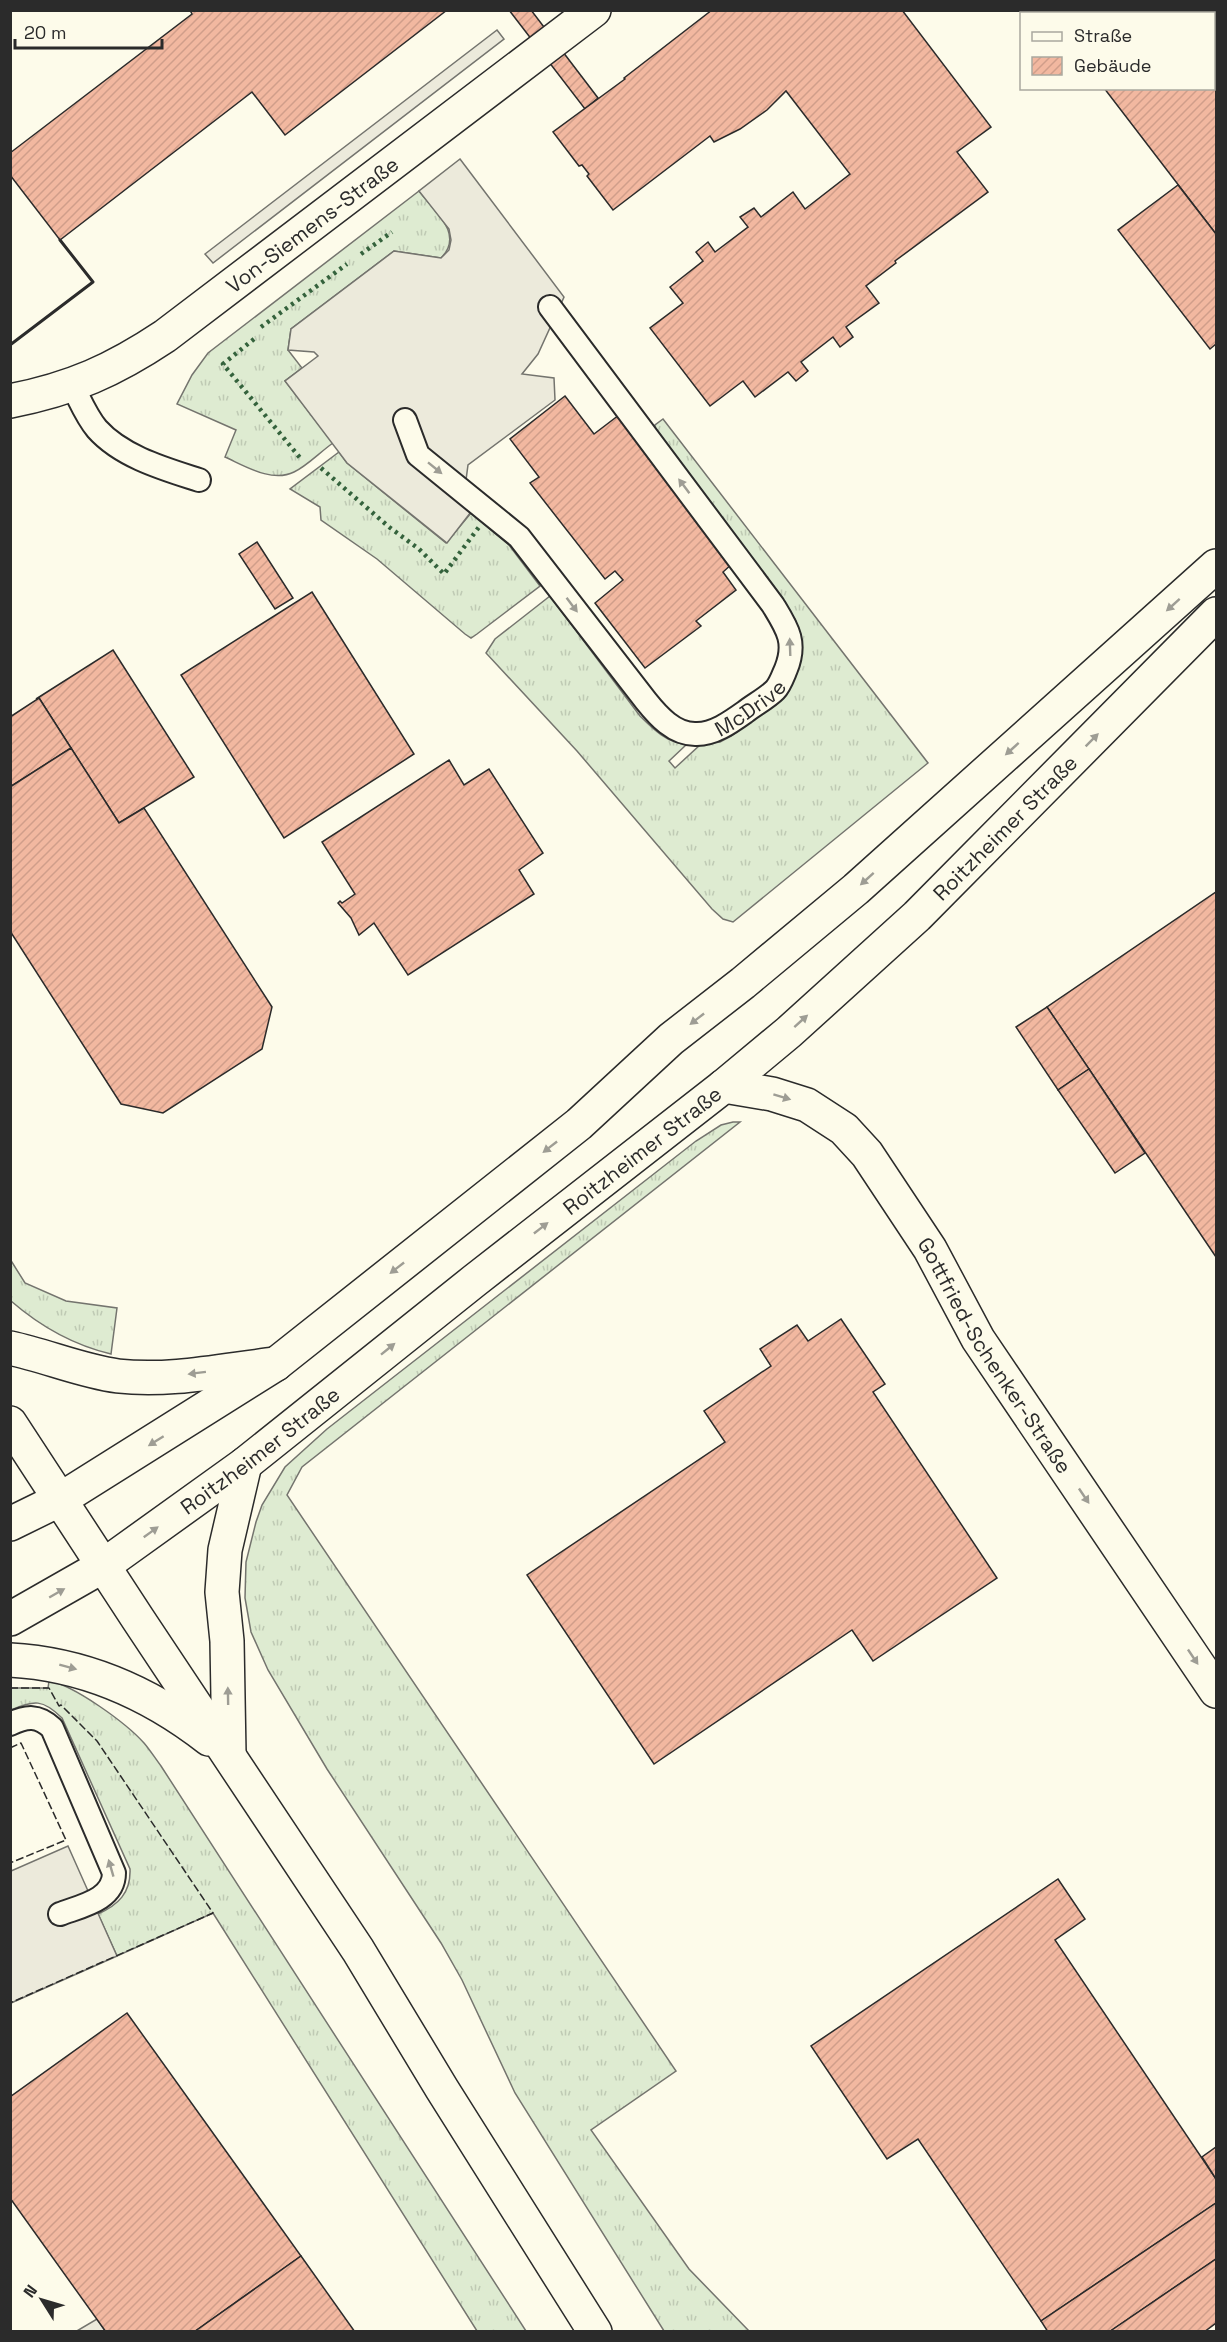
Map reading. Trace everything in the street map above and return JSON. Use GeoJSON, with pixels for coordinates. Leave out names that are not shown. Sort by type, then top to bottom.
{"type":"FeatureCollection","features":[{"type":"Feature","properties":{"kind":"street","name":"Von-Siemens-Straße"},"geometry":{"type":"LineString","coordinates":[[10,401],[72,385],[102,374],[165,336],[594,10]]}},
{"type":"Feature","properties":{"kind":"street"},"geometry":{"type":"LineString","coordinates":[[10,1524],[61,1499],[276,1364],[579,1124],[672,1039],[856,889],[1216,566]]}},
{"type":"Feature","properties":{"kind":"street","name":"Roitzheimer Straße"},"geometry":{"type":"LineString","coordinates":[[10,1619],[103,1566],[245,1464],[724,1086],[789,1032],[916,916],[1216,615]]}},
{"type":"Feature","properties":{"kind":"street","name":"Gottfried-Schenker-Straße"},"geometry":{"type":"LineString","coordinates":[[724,1086],[772,1094],[807,1105],[844,1129],[867,1154],[930,1249],[978,1339],[1216,1691]]}},
{"type":"Feature","properties":{"kind":"street"},"geometry":{"type":"LineString","coordinates":[[10,1348],[75,1367],[118,1376],[148,1378],[276,1364]]}},
{"type":"Feature","properties":{"kind":"street"},"geometry":{"type":"LineString","coordinates":[[10,1423],[358,1950],[442,2089],[595,2331]]}},
{"type":"Feature","properties":{"kind":"street"},"geometry":{"type":"LineString","coordinates":[[229,1754],[227,1641],[222,1592],[225,1550],[245,1464]]}},
{"type":"Feature","properties":{"kind":"street"},"geometry":{"type":"LineString","coordinates":[[10,1660],[66,1666],[102,1678],[184,1719],[229,1754]]}},
{"type":"Feature","properties":{"kind":"lane","name":"McDrive"},"geometry":{"type":"LineString","coordinates":[[405,420],[418,455],[519,537],[646,701],[666,723],[694,734],[708,732],[727,725],[775,690],[791,657],[791,642],[786,626],[773,605],[550,307]]}},
{"type":"Feature","properties":{"kind":"lane"},"geometry":{"type":"LineString","coordinates":[[72,385],[87,415],[117,447],[140,459],[200,480]]}},
{"type":"Feature","properties":{"kind":"lane"},"geometry":{"type":"LineString","coordinates":[[10,1724],[29,1717],[45,1722],[52,1728],[114,1873],[114,1882],[110,1890],[102,1896],[60,1914]]}},
{"type":"Feature","properties":{"kind":"green space"},"geometry":{"type":"Polygon","coordinates":[[[419,191],[445,223],[449,232],[448,249],[441,258],[394,251],[291,329],[288,350],[302,368],[285,381],[333,443],[304,466],[286,475],[277,476],[259,472],[225,457],[236,430],[177,404],[192,375],[208,353],[419,191]]]}},
{"type":"Feature","properties":{"kind":"green space"},"geometry":{"type":"Polygon","coordinates":[[[663,419],[928,763],[733,922],[723,919],[712,909],[577,751],[486,653],[495,639],[550,596],[640,716],[667,739],[687,744],[669,761],[675,768],[700,745],[720,742],[731,736],[782,697],[789,688],[798,670],[801,651],[795,619],[654,432],[655,425],[663,419]]]}},
{"type":"Feature","properties":{"kind":"green space"},"geometry":{"type":"Polygon","coordinates":[[[339,452],[347,463],[446,543],[471,513],[509,545],[540,586],[471,638],[465,634],[377,559],[321,520],[320,507],[290,489],[339,452]]]}},
{"type":"Feature","properties":{"kind":"green space"},"geometry":{"type":"Polygon","coordinates":[[[740,1122],[302,1467],[287,1495],[676,2071],[591,2130],[689,2269],[749,2331],[664,2331],[515,2093],[462,1980],[441,1943],[327,1769],[268,1670],[251,1632],[245,1598],[246,1562],[262,1505],[285,1467],[327,1429],[696,1141],[721,1125],[740,1122]]]}},
{"type":"Feature","properties":{"kind":"green space"},"geometry":{"type":"Polygon","coordinates":[[[10,1259],[25,1283],[66,1301],[117,1308],[111,1354],[84,1346],[58,1334],[11,1301],[10,1259]]]}},
{"type":"Feature","properties":{"kind":"green space"},"geometry":{"type":"Polygon","coordinates":[[[49,1681],[72,1690],[99,1706],[136,1735],[150,1751],[526,2331],[477,2331],[213,1913],[117,1956],[98,1914],[112,1907],[122,1897],[128,1885],[130,1869],[62,1718],[49,1707],[38,1703],[26,1704],[11,1710],[11,1688],[48,1688],[49,1681]]]}},
{"type":"Feature","properties":{"kind":"shaded area"},"geometry":{"type":"Polygon","coordinates":[[[497,30],[504,39],[213,263],[205,254],[497,30]]]}},
{"type":"Feature","properties":{"kind":"shaded area"},"geometry":{"type":"Polygon","coordinates":[[[460,159],[564,297],[538,354],[522,374],[554,378],[555,400],[468,465],[466,480],[484,495],[447,543],[347,463],[285,381],[318,356],[314,352],[288,350],[291,329],[394,251],[441,258],[449,250],[451,240],[449,229],[419,191],[460,159]]]}},
{"type":"Feature","properties":{"kind":"shaded area"},"geometry":{"type":"Polygon","coordinates":[[[68,1846],[117,1956],[11,2003],[11,1871],[68,1846]]]}},
{"type":"Feature","properties":{"kind":"shaded area"},"geometry":{"type":"Polygon","coordinates":[[[97,2319],[106,2332],[75,2332],[97,2319]]]}},
{"type":"Feature","properties":{"kind":"building"},"geometry":{"type":"Polygon","coordinates":[[[190,10],[447,10],[285,135],[252,92],[60,240],[10,175],[10,153],[192,14],[190,10]]]}},
{"type":"Feature","properties":{"kind":"building"},"geometry":{"type":"Polygon","coordinates":[[[509,10],[531,10],[598,98],[585,109],[509,10]]]}},
{"type":"Feature","properties":{"kind":"building"},"geometry":{"type":"Polygon","coordinates":[[[712,10],[902,10],[991,127],[957,152],[988,192],[895,261],[896,263],[866,286],[879,303],[846,327],[853,337],[840,347],[833,337],[801,362],[808,371],[796,381],[788,372],[755,397],[743,381],[710,406],[650,328],[683,303],[670,287],[703,261],[696,252],[708,242],[715,252],[748,227],[740,217],[754,208],[761,217],[793,192],[805,209],[850,174],[786,91],[767,110],[740,129],[714,142],[710,136],[613,210],[587,176],[589,174],[582,165],[579,166],[553,132],[712,10]]]}},
{"type":"Feature","properties":{"kind":"building"},"geometry":{"type":"Polygon","coordinates":[[[1044,10],[1216,10],[1216,234],[1106,90],[1215,90],[1215,12],[1046,12],[1044,10]]]}},
{"type":"Feature","properties":{"kind":"building"},"geometry":{"type":"Polygon","coordinates":[[[1178,185],[1216,234],[1216,344],[1210,349],[1118,230],[1178,185]]]}},
{"type":"Feature","properties":{"kind":"building"},"geometry":{"type":"Polygon","coordinates":[[[565,396],[594,434],[619,415],[733,563],[723,572],[736,590],[696,621],[701,626],[645,668],[595,603],[623,580],[615,571],[605,579],[530,483],[539,477],[510,439],[565,396]]]}},
{"type":"Feature","properties":{"kind":"building"},"geometry":{"type":"Polygon","coordinates":[[[257,542],[293,598],[275,609],[239,554],[257,542]]]}},
{"type":"Feature","properties":{"kind":"building"},"geometry":{"type":"Polygon","coordinates":[[[312,592],[414,754],[284,838],[181,675],[312,592]]]}},
{"type":"Feature","properties":{"kind":"building"},"geometry":{"type":"Polygon","coordinates":[[[113,650],[194,777],[119,823],[39,698],[36,699],[113,650]]]}},
{"type":"Feature","properties":{"kind":"building"},"geometry":{"type":"Polygon","coordinates":[[[39,698],[71,748],[10,787],[10,717],[39,698]]]}},
{"type":"Feature","properties":{"kind":"building"},"geometry":{"type":"Polygon","coordinates":[[[71,748],[119,823],[144,808],[272,1007],[262,1049],[163,1113],[121,1104],[10,931],[10,787],[71,748]]]}},
{"type":"Feature","properties":{"kind":"building"},"geometry":{"type":"Polygon","coordinates":[[[449,760],[464,785],[489,769],[543,853],[519,870],[534,894],[408,975],[374,923],[359,935],[351,918],[338,903],[340,901],[342,903],[355,894],[322,842],[449,760]]]}},
{"type":"Feature","properties":{"kind":"building"},"geometry":{"type":"Polygon","coordinates":[[[1216,892],[1216,1257],[1047,1007],[1216,892]]]}},
{"type":"Feature","properties":{"kind":"building"},"geometry":{"type":"Polygon","coordinates":[[[1047,1007],[1089,1069],[1058,1090],[1016,1027],[1047,1007]]]}},
{"type":"Feature","properties":{"kind":"building"},"geometry":{"type":"Polygon","coordinates":[[[1089,1069],[1145,1153],[1115,1173],[1058,1090],[1089,1069]]]}},
{"type":"Feature","properties":{"kind":"building"},"geometry":{"type":"Polygon","coordinates":[[[841,1319],[885,1384],[873,1392],[997,1578],[873,1661],[852,1630],[654,1764],[527,1575],[725,1442],[704,1411],[771,1366],[760,1349],[797,1325],[808,1341],[841,1319]]]}},
{"type":"Feature","properties":{"kind":"building"},"geometry":{"type":"Polygon","coordinates":[[[1058,1879],[1085,1919],[1055,1940],[1216,2179],[1216,2203],[1041,2321],[918,2139],[887,2159],[811,2046],[1058,1879]]]}},
{"type":"Feature","properties":{"kind":"building"},"geometry":{"type":"Polygon","coordinates":[[[127,2013],[301,2256],[194,2332],[106,2332],[10,2198],[10,2097],[127,2013]]]}},
{"type":"Feature","properties":{"kind":"building"},"geometry":{"type":"Polygon","coordinates":[[[1216,2147],[1216,2179],[1202,2157],[1216,2147]]]}},
{"type":"Feature","properties":{"kind":"building"},"geometry":{"type":"Polygon","coordinates":[[[1216,2203],[1216,2259],[1109,2332],[1048,2332],[1041,2321],[1216,2203]]]}},
{"type":"Feature","properties":{"kind":"building"},"geometry":{"type":"Polygon","coordinates":[[[301,2256],[355,2332],[194,2332],[301,2256]]]}},
{"type":"Feature","properties":{"kind":"building"},"geometry":{"type":"Polygon","coordinates":[[[1216,2259],[1216,2323],[1204,2332],[1109,2332],[1216,2259]]]}},
{"type":"Feature","properties":{"kind":"hedge"},"geometry":{"type":"LineString","coordinates":[[361,254],[392,232]]}},
{"type":"Feature","properties":{"kind":"hedge"},"geometry":{"type":"LineString","coordinates":[[261,327],[347,264]]}},
{"type":"Feature","properties":{"kind":"hedge"},"geometry":{"type":"LineString","coordinates":[[254,339],[223,364],[301,459]]}},
{"type":"Feature","properties":{"kind":"hedge"},"geometry":{"type":"LineString","coordinates":[[321,468],[389,527],[419,549],[444,574],[479,527]]}},
{"type":"Feature","properties":{"kind":"fence"},"geometry":{"type":"LineString","coordinates":[[10,1688],[49,1688],[59,1706],[61,1705],[97,1741],[213,1913],[10,2003]]}},
{"type":"Feature","properties":{"kind":"fence"},"geometry":{"type":"LineString","coordinates":[[10,1748],[21,1743],[66,1840],[10,1863]]}},
{"type":"Feature","properties":{"kind":"wall"},"geometry":{"type":"LineString","coordinates":[[10,345],[93,282],[60,240]]}}]}
